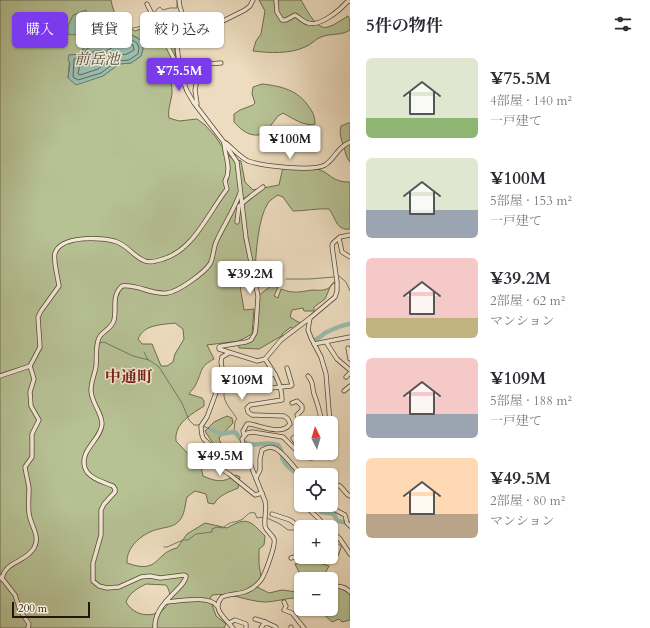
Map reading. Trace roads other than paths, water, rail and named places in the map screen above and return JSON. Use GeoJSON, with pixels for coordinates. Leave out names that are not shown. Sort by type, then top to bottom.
{"type":"FeatureCollection","features":[{"type":"Feature","properties":{"kind":"street"},"geometry":{"type":"LineString","coordinates":[[179,0],[182,12]]}},
{"type":"Feature","properties":{"kind":"street"},"geometry":{"type":"LineString","coordinates":[[224,20],[245,10],[250,6],[253,0]]}},
{"type":"Feature","properties":{"kind":"street"},"geometry":{"type":"LineString","coordinates":[[276,0],[277,12],[282,20],[286,20],[295,14],[305,22],[312,24],[318,23],[332,16],[350,1]]}},
{"type":"Feature","properties":{"kind":"street"},"geometry":{"type":"LineString","coordinates":[[147,4],[178,67],[187,91],[198,109],[224,141],[243,158],[250,161],[277,166],[305,169],[318,168],[327,164],[340,147],[350,142]]}},
{"type":"Feature","properties":{"kind":"street"},"geometry":{"type":"LineString","coordinates":[[177,48],[178,67]]}},
{"type":"Feature","properties":{"kind":"street"},"geometry":{"type":"LineString","coordinates":[[198,109],[195,94],[199,69],[207,64],[221,63]]}},
{"type":"Feature","properties":{"kind":"street"},"geometry":{"type":"LineString","coordinates":[[224,141],[236,162],[246,238],[258,297],[256,326],[253,337],[246,342],[222,346],[219,348],[221,350],[257,360],[265,359],[281,340],[312,319],[316,313],[336,297],[337,282],[332,243],[339,238],[350,235]]}},
{"type":"Feature","properties":{"kind":"street"},"geometry":{"type":"LineString","coordinates":[[28,628],[28,624],[20,610],[15,595],[1,577],[8,566],[27,556],[34,549],[36,540],[35,531],[29,515],[29,490],[25,467],[32,457],[32,434],[39,420],[31,406],[30,392],[34,379],[30,366],[40,347],[38,317],[40,311],[59,286],[55,255],[58,249],[68,242],[77,239],[89,238],[117,242],[138,257],[148,262],[159,261],[180,251],[193,238],[227,189],[225,181],[228,173],[228,165],[224,141]]}},
{"type":"Feature","properties":{"kind":"street"},"geometry":{"type":"LineString","coordinates":[[237,222],[239,206],[263,187]]}},
{"type":"Feature","properties":{"kind":"street"},"geometry":{"type":"LineString","coordinates":[[155,628],[154,623],[157,614],[172,594],[184,583],[187,578],[186,576],[160,578],[150,576],[141,577],[119,587],[107,588],[99,586],[93,581],[93,563],[101,535],[101,510],[104,504],[115,492],[113,486],[99,481],[90,475],[85,468],[84,462],[86,454],[102,426],[102,419],[92,400],[91,389],[96,364],[96,349],[100,336],[113,324],[115,316],[115,298],[122,286],[136,286],[149,291],[167,293],[185,285],[209,264],[217,240],[227,223],[230,212],[240,193]]}},
{"type":"Feature","properties":{"kind":"street"},"geometry":{"type":"LineString","coordinates":[[339,238],[342,252],[350,257]]}},
{"type":"Feature","properties":{"kind":"street"},"geometry":{"type":"LineString","coordinates":[[306,323],[321,357],[326,374],[329,416]]}},
{"type":"Feature","properties":{"kind":"street"},"geometry":{"type":"LineString","coordinates":[[314,344],[350,337]]}},
{"type":"Feature","properties":{"kind":"street"},"geometry":{"type":"LineString","coordinates":[[326,342],[337,359],[350,370]]}},
{"type":"Feature","properties":{"kind":"street"},"geometry":{"type":"LineString","coordinates":[[343,364],[350,359],[348,348]]}},
{"type":"Feature","properties":{"kind":"street"},"geometry":{"type":"LineString","coordinates":[[230,353],[225,354],[222,357],[221,362],[223,374],[207,417],[201,426],[201,435],[211,446],[218,458],[221,469],[255,495],[262,493]]}},
{"type":"Feature","properties":{"kind":"street"},"geometry":{"type":"LineString","coordinates":[[233,628],[218,612],[218,602],[222,597],[243,593],[250,590],[261,579],[274,545],[273,538],[266,528],[266,506],[243,439],[244,429],[247,424],[250,424],[268,430],[283,429],[289,426],[290,421],[284,416],[252,415],[249,414],[247,410],[248,406],[250,405],[282,400],[281,387],[275,374],[265,359]]}},
{"type":"Feature","properties":{"kind":"street"},"geometry":{"type":"LineString","coordinates":[[1,375],[30,366]]}},
{"type":"Feature","properties":{"kind":"street"},"geometry":{"type":"LineString","coordinates":[[275,374],[237,378],[241,391],[292,385],[287,368]]}},
{"type":"Feature","properties":{"kind":"street"},"geometry":{"type":"LineString","coordinates":[[346,377],[350,373]]}},
{"type":"Feature","properties":{"kind":"street"},"geometry":{"type":"LineString","coordinates":[[308,376],[312,380],[314,393],[320,408],[321,416]]}},
{"type":"Feature","properties":{"kind":"street"},"geometry":{"type":"LineString","coordinates":[[344,392],[350,386]]}},
{"type":"Feature","properties":{"kind":"street"},"geometry":{"type":"LineString","coordinates":[[292,403],[296,401],[302,406],[302,410],[297,416]]}},
{"type":"Feature","properties":{"kind":"street"},"geometry":{"type":"LineString","coordinates":[[243,439],[247,433],[253,432],[283,437],[294,447]]}},
{"type":"Feature","properties":{"kind":"street"},"geometry":{"type":"LineString","coordinates":[[256,478],[260,470],[262,450],[267,447],[274,448],[279,451],[294,468]]}},
{"type":"Feature","properties":{"kind":"street"},"geometry":{"type":"LineString","coordinates":[[338,486],[350,496]]}},
{"type":"Feature","properties":{"kind":"street"},"geometry":{"type":"LineString","coordinates":[[338,511],[345,515],[347,523],[350,526]]}},
{"type":"Feature","properties":{"kind":"street"},"geometry":{"type":"LineString","coordinates":[[310,512],[321,520]]}},
{"type":"Feature","properties":{"kind":"street"},"geometry":{"type":"LineString","coordinates":[[272,514],[294,523]]}},
{"type":"Feature","properties":{"kind":"street"},"geometry":{"type":"LineString","coordinates":[[338,537],[350,554]]}},
{"type":"Feature","properties":{"kind":"street"},"geometry":{"type":"LineString","coordinates":[[338,587],[346,588],[350,592]]}},
{"type":"Feature","properties":{"kind":"street"},"geometry":{"type":"LineString","coordinates":[[166,602],[200,599],[210,600],[217,606]]}},
{"type":"Feature","properties":{"kind":"street"},"geometry":{"type":"LineString","coordinates":[[284,602],[286,606],[284,610],[292,613],[304,628]]}},
{"type":"Feature","properties":{"kind":"street"},"geometry":{"type":"LineString","coordinates":[[255,619],[276,628]]}},
{"type":"Feature","properties":{"kind":"street"},"geometry":{"type":"LineString","coordinates":[[229,623],[235,620],[246,624],[246,628]]}},
{"type":"Feature","properties":{"kind":"street"},"geometry":{"type":"LineString","coordinates":[[261,628],[265,622]]}},
{"type":"Feature","properties":{"kind":"water"},"geometry":{"type":"Polygon","coordinates":[[[76,14],[76,34],[72,35],[68,34],[68,26],[73,15],[76,14]]]}},
{"type":"Feature","properties":{"kind":"water","name":"前岳池"},"geometry":{"type":"Polygon","coordinates":[[[132,35],[140,39],[140,48],[143,49],[141,56],[131,63],[119,64],[103,76],[76,85],[68,78],[70,64],[68,59],[69,55],[80,54],[84,48],[132,48],[132,35]]]}},
{"type":"Feature","properties":{"kind":"waterway"},"geometry":{"type":"LineString","coordinates":[[155,12],[160,7],[163,10],[177,8],[177,0]]}},
{"type":"Feature","properties":{"kind":"waterway"},"geometry":{"type":"LineString","coordinates":[[132,28],[140,27]]}},
{"type":"Feature","properties":{"kind":"waterway"},"geometry":{"type":"LineString","coordinates":[[339,276],[346,282],[350,291]]}},
{"type":"Feature","properties":{"kind":"waterway"},"geometry":{"type":"LineString","coordinates":[[286,279],[334,277]]}},
{"type":"Feature","properties":{"kind":"waterway"},"geometry":{"type":"LineString","coordinates":[[314,340],[331,330],[350,324]]}},
{"type":"Feature","properties":{"kind":"waterway"},"geometry":{"type":"LineString","coordinates":[[100,343],[104,342],[133,356],[149,360],[159,367],[182,403],[189,420],[194,425],[200,425]]}},
{"type":"Feature","properties":{"kind":"waterway"},"geometry":{"type":"LineString","coordinates":[[144,352],[148,360]]}},
{"type":"Feature","properties":{"kind":"waterway"},"geometry":{"type":"LineString","coordinates":[[224,376],[224,396],[227,405],[237,419],[235,421],[234,432]]}},
{"type":"Feature","properties":{"kind":"waterway"},"geometry":{"type":"LineString","coordinates":[[203,426],[212,430]]}},
{"type":"Feature","properties":{"kind":"waterway"},"geometry":{"type":"LineString","coordinates":[[212,430],[221,434],[236,433],[246,443],[256,445],[278,445],[281,449],[283,460],[294,472]]}},
{"type":"Feature","properties":{"kind":"waterway"},"geometry":{"type":"LineString","coordinates":[[321,512],[334,514],[337,521],[350,523]]}},
{"type":"Feature","properties":{"kind":"waterway"},"geometry":{"type":"LineString","coordinates":[[164,547],[183,540],[188,540],[196,534],[212,532],[212,529],[217,527],[223,528],[230,523],[243,519],[250,513],[255,513],[257,518],[264,517]]}},
{"type":"Feature","properties":{"kind":"waterway"},"geometry":{"type":"LineString","coordinates":[[267,518],[280,524],[288,530],[294,530]]}},
{"type":"Feature","properties":{"kind":"district","name":"中通町"},"geometry":{"type":"Point","coordinates":[129,377]}}]}
